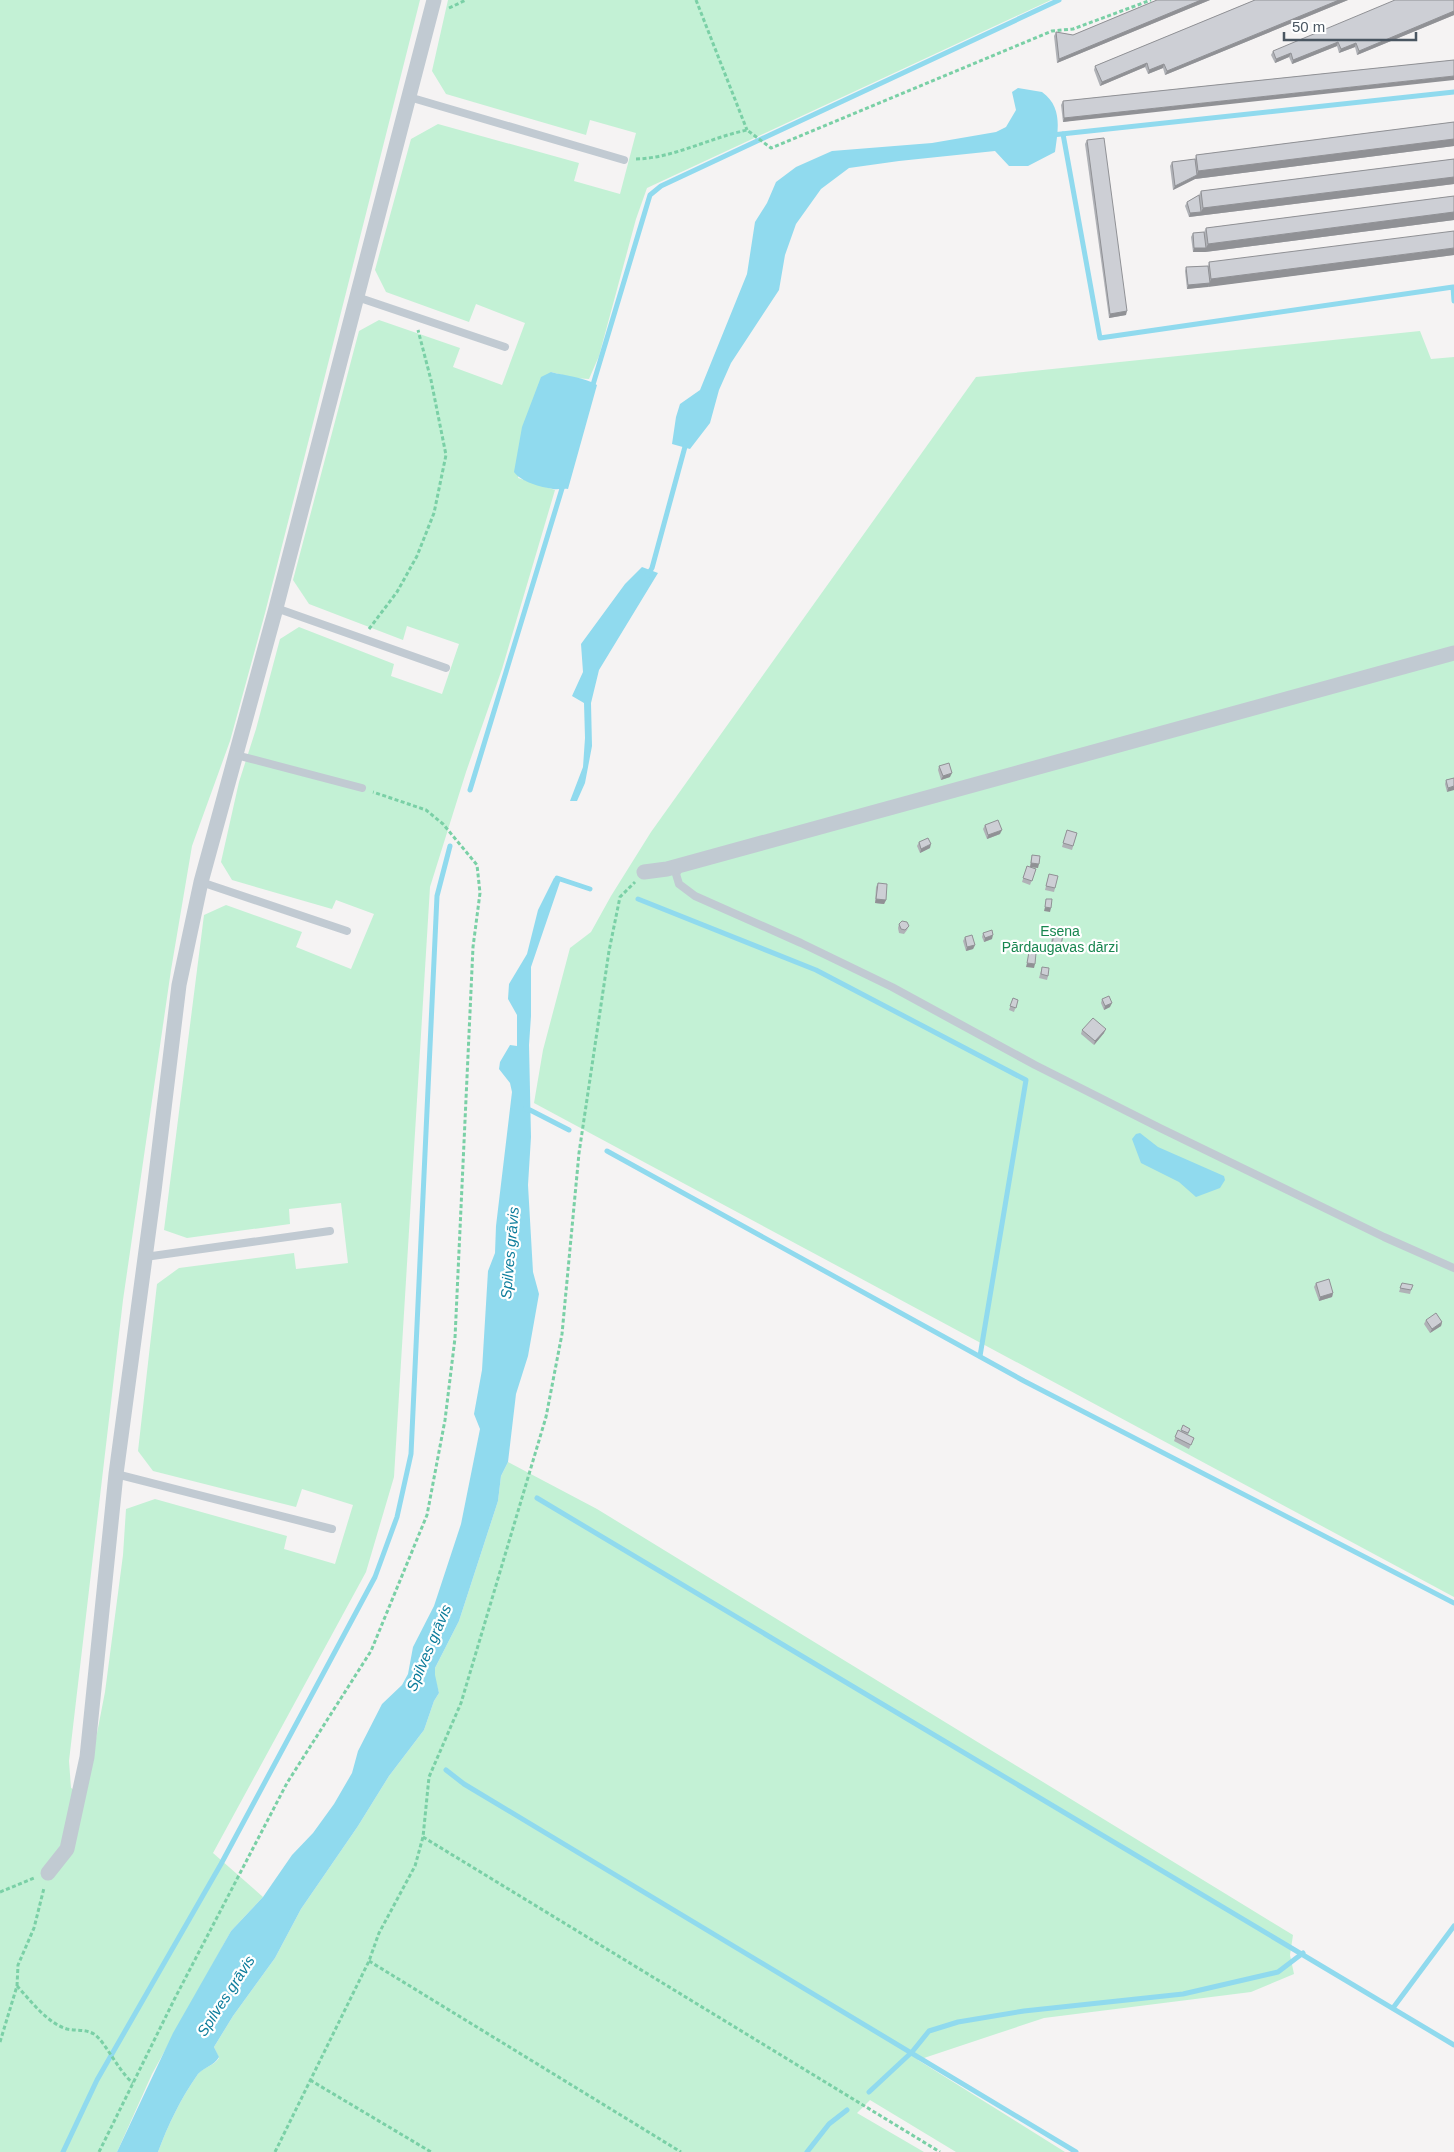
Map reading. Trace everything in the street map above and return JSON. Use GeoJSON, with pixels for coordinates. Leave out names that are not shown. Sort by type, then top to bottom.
{"type":"FeatureCollection","features":[{"type":"Feature","properties":{"kind":"street"},"geometry":{"type":"LineString","coordinates":[[48,1873],[67,1849],[87,1757],[116,1474],[179,985],[201,882],[276,608],[434,0]]}},
{"type":"Feature","properties":{"kind":"street"},"geometry":{"type":"LineString","coordinates":[[644,872],[681,865],[1454,653]]}},
{"type":"Feature","properties":{"kind":"lane"},"geometry":{"type":"LineString","coordinates":[[409,97],[624,160]]}},
{"type":"Feature","properties":{"kind":"lane"},"geometry":{"type":"LineString","coordinates":[[357,297],[504,347]]}},
{"type":"Feature","properties":{"kind":"lane"},"geometry":{"type":"LineString","coordinates":[[276,608],[446,668]]}},
{"type":"Feature","properties":{"kind":"lane"},"geometry":{"type":"LineString","coordinates":[[236,755],[362,788]]}},
{"type":"Feature","properties":{"kind":"lane"},"geometry":{"type":"LineString","coordinates":[[681,865],[676,874],[679,884],[694,896],[801,943],[892,987],[1035,1065],[1160,1128],[1384,1237],[1454,1268]]}},
{"type":"Feature","properties":{"kind":"lane"},"geometry":{"type":"LineString","coordinates":[[201,882],[348,931]]}},
{"type":"Feature","properties":{"kind":"lane"},"geometry":{"type":"LineString","coordinates":[[145,1257],[330,1231]]}},
{"type":"Feature","properties":{"kind":"lane"},"geometry":{"type":"LineString","coordinates":[[116,1474],[332,1529]]}},
{"type":"Feature","properties":{"kind":"path"},"geometry":{"type":"LineString","coordinates":[[696,0],[747,130],[771,148],[1052,31],[1073,29],[1151,0]]}},
{"type":"Feature","properties":{"kind":"path"},"geometry":{"type":"LineString","coordinates":[[624,160],[654,159],[724,135],[747,130]]}},
{"type":"Feature","properties":{"kind":"path"},"geometry":{"type":"LineString","coordinates":[[362,638],[397,592],[418,556],[434,513],[446,456],[420,334],[412,316]]}},
{"type":"Feature","properties":{"kind":"path"},"geometry":{"type":"LineString","coordinates":[[99,2152],[287,1783],[371,1651],[427,1515],[445,1420],[455,1338],[473,947],[480,893],[477,865],[443,824],[426,810],[362,788]]}},
{"type":"Feature","properties":{"kind":"path"},"geometry":{"type":"LineString","coordinates":[[275,2152],[369,1960],[379,1933],[415,1866],[423,1837],[429,1777],[461,1703],[546,1416],[562,1334],[579,1153],[609,951],[620,898],[644,872]]}},
{"type":"Feature","properties":{"kind":"path"},"geometry":{"type":"LineString","coordinates":[[423,1837],[940,2152]]}},
{"type":"Feature","properties":{"kind":"path"},"geometry":{"type":"LineString","coordinates":[[0,1892],[48,1873]]}},
{"type":"Feature","properties":{"kind":"path"},"geometry":{"type":"LineString","coordinates":[[0,2042],[17,1986],[18,1965],[34,1928],[48,1873]]}},
{"type":"Feature","properties":{"kind":"path"},"geometry":{"type":"LineString","coordinates":[[369,1960],[681,2152]]}},
{"type":"Feature","properties":{"kind":"path"},"geometry":{"type":"LineString","coordinates":[[17,1986],[50,2020],[67,2029],[83,2030],[96,2035],[112,2060],[124,2075],[133,2082]]}},
{"type":"Feature","properties":{"kind":"path"},"geometry":{"type":"LineString","coordinates":[[310,2080],[431,2152]]}},
{"type":"Feature","properties":{"kind":"green space"},"geometry":{"type":"Polygon","coordinates":[[[0,0],[420,0],[265,613],[230,741],[192,846],[171,970],[123,1300],[69,1761],[71,1788],[85,1795],[105,1692],[123,1555],[126,1509],[155,1499],[287,1536],[284,1549],[335,1564],[353,1505],[302,1489],[296,1507],[153,1471],[138,1451],[157,1284],[179,1268],[294,1253],[296,1269],[348,1263],[341,1203],[289,1209],[290,1224],[187,1238],[164,1230],[204,915],[226,905],[302,932],[296,947],[351,969],[374,914],[336,900],[332,909],[232,880],[221,862],[239,782],[256,729],[280,639],[299,627],[394,664],[391,676],[442,694],[459,644],[407,626],[403,640],[309,604],[293,580],[359,331],[379,320],[460,348],[453,367],[502,385],[525,323],[476,304],[469,322],[386,292],[375,270],[411,139],[438,124],[579,163],[574,181],[620,194],[636,133],[590,120],[586,135],[446,94],[432,71],[448,0],[1051,0],[647,188],[636,219],[599,356],[589,379],[574,378],[551,372],[518,478],[555,490],[502,669],[466,772],[430,887],[394,1477],[366,1572],[213,1853],[263,1897],[231,1931],[152,2074],[117,2152],[0,2152],[0,0]]]}},
{"type":"Feature","properties":{"kind":"green space","name":"Esena Pārdaugavas dārzi"},"geometry":{"type":"Polygon","coordinates":[[[1420,331],[1431,359],[1454,357],[1454,1597],[534,1103],[543,1050],[570,948],[591,932],[651,832],[976,377],[1420,331]]]}},
{"type":"Feature","properties":{"kind":"green space"},"geometry":{"type":"Polygon","coordinates":[[[508,1462],[597,1509],[1293,1935],[1290,1955],[1294,1974],[1251,1992],[1044,2018],[918,2060],[1065,2152],[956,2152],[870,2100],[857,2113],[924,2152],[158,2152],[175,2112],[192,2083],[200,2072],[219,2058],[214,2047],[233,2016],[275,1958],[301,1909],[358,1826],[389,1776],[424,1730],[434,1701],[439,1693],[434,1675],[435,1668],[459,1621],[498,1501],[501,1476],[508,1462]]]}},
{"type":"Feature","properties":{"kind":"water"},"geometry":{"type":"Polygon","coordinates":[[[1018,88],[1042,92],[1049,98],[1058,119],[1055,152],[1028,166],[1009,166],[995,151],[849,168],[821,189],[796,224],[785,255],[779,290],[731,363],[719,390],[710,423],[690,449],[672,444],[680,404],[700,390],[747,274],[755,222],[767,203],[776,182],[796,167],[832,151],[932,143],[996,132],[1006,127],[1016,110],[1012,92],[1018,88]]]}},
{"type":"Feature","properties":{"kind":"water"},"geometry":{"type":"Polygon","coordinates":[[[551,372],[581,378],[597,385],[568,489],[555,489],[537,485],[521,479],[514,472],[522,427],[541,377],[551,372]]]}},
{"type":"Feature","properties":{"kind":"water"},"geometry":{"type":"Polygon","coordinates":[[[642,567],[658,573],[599,670],[591,703],[592,746],[585,783],[577,801],[570,801],[583,767],[585,738],[584,703],[572,696],[583,672],[581,644],[625,584],[642,567]]]}},
{"type":"Feature","properties":{"kind":"water","name":"Spilves grāvis"},"geometry":{"type":"Polygon","coordinates":[[[554,878],[561,879],[531,967],[529,1045],[531,1137],[528,1185],[533,1272],[539,1294],[528,1356],[516,1394],[508,1462],[501,1476],[498,1501],[459,1621],[435,1668],[439,1693],[434,1701],[424,1730],[389,1776],[358,1826],[301,1909],[275,1958],[233,2016],[214,2047],[219,2057],[198,2074],[171,2122],[158,2152],[117,2152],[173,2033],[231,1931],[263,1897],[292,1855],[313,1833],[334,1804],[352,1773],[358,1751],[382,1704],[402,1685],[408,1674],[413,1647],[434,1606],[461,1524],[480,1429],[474,1414],[482,1370],[488,1271],[495,1253],[496,1226],[512,1092],[510,1083],[499,1069],[500,1062],[510,1045],[517,1046],[517,1015],[508,999],[509,984],[527,954],[538,910],[554,878]]]}},
{"type":"Feature","properties":{"kind":"water"},"geometry":{"type":"Polygon","coordinates":[[[1140,1133],[1158,1147],[1224,1176],[1225,1180],[1220,1188],[1196,1197],[1179,1182],[1141,1163],[1132,1139],[1136,1134],[1140,1133]]]}},
{"type":"Feature","properties":{"kind":"building"},"geometry":{"type":"Polygon","coordinates":[[[1157,0],[1201,0],[1059,59],[1056,32],[1073,35],[1157,0]]]}},
{"type":"Feature","properties":{"kind":"building"},"geometry":{"type":"Polygon","coordinates":[[[1255,0],[1339,0],[1167,71],[1164,64],[1149,70],[1147,63],[1102,82],[1095,66],[1255,0]]]}},
{"type":"Feature","properties":{"kind":"building"},"geometry":{"type":"Polygon","coordinates":[[[1395,0],[1454,0],[1454,11],[1359,51],[1356,43],[1341,49],[1338,42],[1293,60],[1291,53],[1276,59],[1273,51],[1395,0]]]}},
{"type":"Feature","properties":{"kind":"building"},"geometry":{"type":"Polygon","coordinates":[[[1454,60],[1454,76],[1064,118],[1063,101],[1454,60]]]}},
{"type":"Feature","properties":{"kind":"building"},"geometry":{"type":"Polygon","coordinates":[[[1454,122],[1454,139],[1198,171],[1196,155],[1454,122]]]}},
{"type":"Feature","properties":{"kind":"building"},"geometry":{"type":"Polygon","coordinates":[[[1104,138],[1127,311],[1110,314],[1087,140],[1104,138]]]}},
{"type":"Feature","properties":{"kind":"building"},"geometry":{"type":"Polygon","coordinates":[[[1195,159],[1197,175],[1175,186],[1172,162],[1195,159]]]}},
{"type":"Feature","properties":{"kind":"building"},"geometry":{"type":"Polygon","coordinates":[[[1454,159],[1454,177],[1203,208],[1201,191],[1454,159]]]}},
{"type":"Feature","properties":{"kind":"building"},"geometry":{"type":"Polygon","coordinates":[[[1199,195],[1201,212],[1190,213],[1187,202],[1199,195]]]}},
{"type":"Feature","properties":{"kind":"building"},"geometry":{"type":"Polygon","coordinates":[[[1454,196],[1454,212],[1208,244],[1206,228],[1454,196]]]}},
{"type":"Feature","properties":{"kind":"building"},"geometry":{"type":"Polygon","coordinates":[[[1454,231],[1454,248],[1211,279],[1209,262],[1454,231]]]}},
{"type":"Feature","properties":{"kind":"building"},"geometry":{"type":"Polygon","coordinates":[[[1204,232],[1206,248],[1194,248],[1193,233],[1204,232]]]}},
{"type":"Feature","properties":{"kind":"building"},"geometry":{"type":"Polygon","coordinates":[[[1208,266],[1210,283],[1188,285],[1186,267],[1208,266]]]}},
{"type":"Feature","properties":{"kind":"building"},"geometry":{"type":"Polygon","coordinates":[[[949,763],[952,773],[943,776],[939,766],[949,763]]]}},
{"type":"Feature","properties":{"kind":"building"},"geometry":{"type":"Polygon","coordinates":[[[1454,778],[1454,786],[1448,788],[1446,780],[1454,778]]]}},
{"type":"Feature","properties":{"kind":"building"},"geometry":{"type":"Polygon","coordinates":[[[998,820],[1002,830],[988,835],[985,825],[998,820]]]}},
{"type":"Feature","properties":{"kind":"building"},"geometry":{"type":"Polygon","coordinates":[[[1067,830],[1077,833],[1073,846],[1063,843],[1067,830]]]}},
{"type":"Feature","properties":{"kind":"building"},"geometry":{"type":"Polygon","coordinates":[[[928,838],[931,844],[921,849],[919,842],[928,838]]]}},
{"type":"Feature","properties":{"kind":"building"},"geometry":{"type":"Polygon","coordinates":[[[1032,855],[1040,856],[1039,864],[1031,863],[1032,855]]]}},
{"type":"Feature","properties":{"kind":"building"},"geometry":{"type":"Polygon","coordinates":[[[1027,866],[1036,869],[1032,881],[1023,878],[1027,866]]]}},
{"type":"Feature","properties":{"kind":"building"},"geometry":{"type":"Polygon","coordinates":[[[1049,874],[1058,876],[1055,888],[1046,886],[1049,874]]]}},
{"type":"Feature","properties":{"kind":"building"},"geometry":{"type":"Polygon","coordinates":[[[878,883],[887,884],[886,900],[876,899],[878,883]]]}},
{"type":"Feature","properties":{"kind":"building"},"geometry":{"type":"Polygon","coordinates":[[[1046,899],[1052,899],[1051,908],[1045,907],[1046,899]]]}},
{"type":"Feature","properties":{"kind":"building"},"geometry":{"type":"Polygon","coordinates":[[[902,921],[907,922],[909,926],[905,930],[901,929],[899,924],[902,921]]]}},
{"type":"Feature","properties":{"kind":"building"},"geometry":{"type":"Polygon","coordinates":[[[992,930],[993,935],[985,938],[983,933],[992,930]]]}},
{"type":"Feature","properties":{"kind":"building"},"geometry":{"type":"Polygon","coordinates":[[[1054,932],[1063,933],[1061,947],[1052,946],[1054,932]]]}},
{"type":"Feature","properties":{"kind":"building"},"geometry":{"type":"Polygon","coordinates":[[[972,935],[975,945],[967,947],[965,937],[972,935]]]}},
{"type":"Feature","properties":{"kind":"building"},"geometry":{"type":"Polygon","coordinates":[[[1029,952],[1036,953],[1035,964],[1027,963],[1029,952]]]}},
{"type":"Feature","properties":{"kind":"building"},"geometry":{"type":"Polygon","coordinates":[[[1042,967],[1049,968],[1048,976],[1041,974],[1042,967]]]}},
{"type":"Feature","properties":{"kind":"building"},"geometry":{"type":"Polygon","coordinates":[[[1109,996],[1112,1003],[1105,1006],[1102,999],[1109,996]]]}},
{"type":"Feature","properties":{"kind":"building"},"geometry":{"type":"Polygon","coordinates":[[[1013,998],[1018,1000],[1016,1008],[1010,1006],[1013,998]]]}},
{"type":"Feature","properties":{"kind":"building"},"geometry":{"type":"Polygon","coordinates":[[[1093,1018],[1106,1029],[1095,1041],[1082,1030],[1093,1018]]]}},
{"type":"Feature","properties":{"kind":"building"},"geometry":{"type":"Polygon","coordinates":[[[1329,1279],[1333,1293],[1320,1297],[1316,1283],[1329,1279]]]}},
{"type":"Feature","properties":{"kind":"building"},"geometry":{"type":"Polygon","coordinates":[[[1402,1283],[1413,1285],[1411,1290],[1400,1288],[1402,1283]]]}},
{"type":"Feature","properties":{"kind":"building"},"geometry":{"type":"Polygon","coordinates":[[[1436,1313],[1442,1322],[1432,1329],[1426,1320],[1436,1313]]]}},
{"type":"Feature","properties":{"kind":"building"},"geometry":{"type":"Polygon","coordinates":[[[1183,1425],[1190,1429],[1188,1433],[1181,1430],[1183,1425]]]}},
{"type":"Feature","properties":{"kind":"building"},"geometry":{"type":"Polygon","coordinates":[[[1178,1430],[1194,1438],[1191,1445],[1175,1437],[1178,1430]]]}},
{"type":"Feature","properties":{"kind":"waterway"},"geometry":{"type":"LineString","coordinates":[[592,388],[650,195],[661,186],[1059,0]]}},
{"type":"Feature","properties":{"kind":"waterway"},"geometry":{"type":"LineString","coordinates":[[1052,135],[1454,92]]}},
{"type":"Feature","properties":{"kind":"waterway"},"geometry":{"type":"LineString","coordinates":[[1063,134],[1100,338],[1453,287],[1454,301]]}},
{"type":"Feature","properties":{"kind":"waterway"},"geometry":{"type":"LineString","coordinates":[[647,576],[652,568],[686,443]]}},
{"type":"Feature","properties":{"kind":"waterway"},"geometry":{"type":"LineString","coordinates":[[470,790],[564,482]]}},
{"type":"Feature","properties":{"kind":"waterway"},"geometry":{"type":"LineString","coordinates":[[63,2152],[97,2080],[221,1864],[375,1577],[397,1517],[411,1454],[437,896],[450,846]]}},
{"type":"Feature","properties":{"kind":"waterway"},"geometry":{"type":"LineString","coordinates":[[556,881],[557,878],[590,889]]}},
{"type":"Feature","properties":{"kind":"waterway"},"geometry":{"type":"LineString","coordinates":[[638,899],[816,970],[1026,1080],[980,1356]]}},
{"type":"Feature","properties":{"kind":"waterway"},"geometry":{"type":"LineString","coordinates":[[525,1109],[569,1130]]}},
{"type":"Feature","properties":{"kind":"waterway"},"geometry":{"type":"LineString","coordinates":[[607,1151],[1024,1381],[1454,1603]]}},
{"type":"Feature","properties":{"kind":"waterway"},"geometry":{"type":"LineString","coordinates":[[537,1498],[1454,2045]]}},
{"type":"Feature","properties":{"kind":"waterway"},"geometry":{"type":"LineString","coordinates":[[446,1770],[464,1784],[1076,2152]]}},
{"type":"Feature","properties":{"kind":"waterway"},"geometry":{"type":"LineString","coordinates":[[1393,2008],[1454,1926]]}},
{"type":"Feature","properties":{"kind":"waterway"},"geometry":{"type":"LineString","coordinates":[[869,2092],[912,2052],[929,2031],[958,2022],[1024,2011],[1183,1994],[1278,1972],[1303,1953]]}},
{"type":"Feature","properties":{"kind":"waterway"},"geometry":{"type":"LineString","coordinates":[[807,2152],[829,2124],[847,2110]]}}]}
